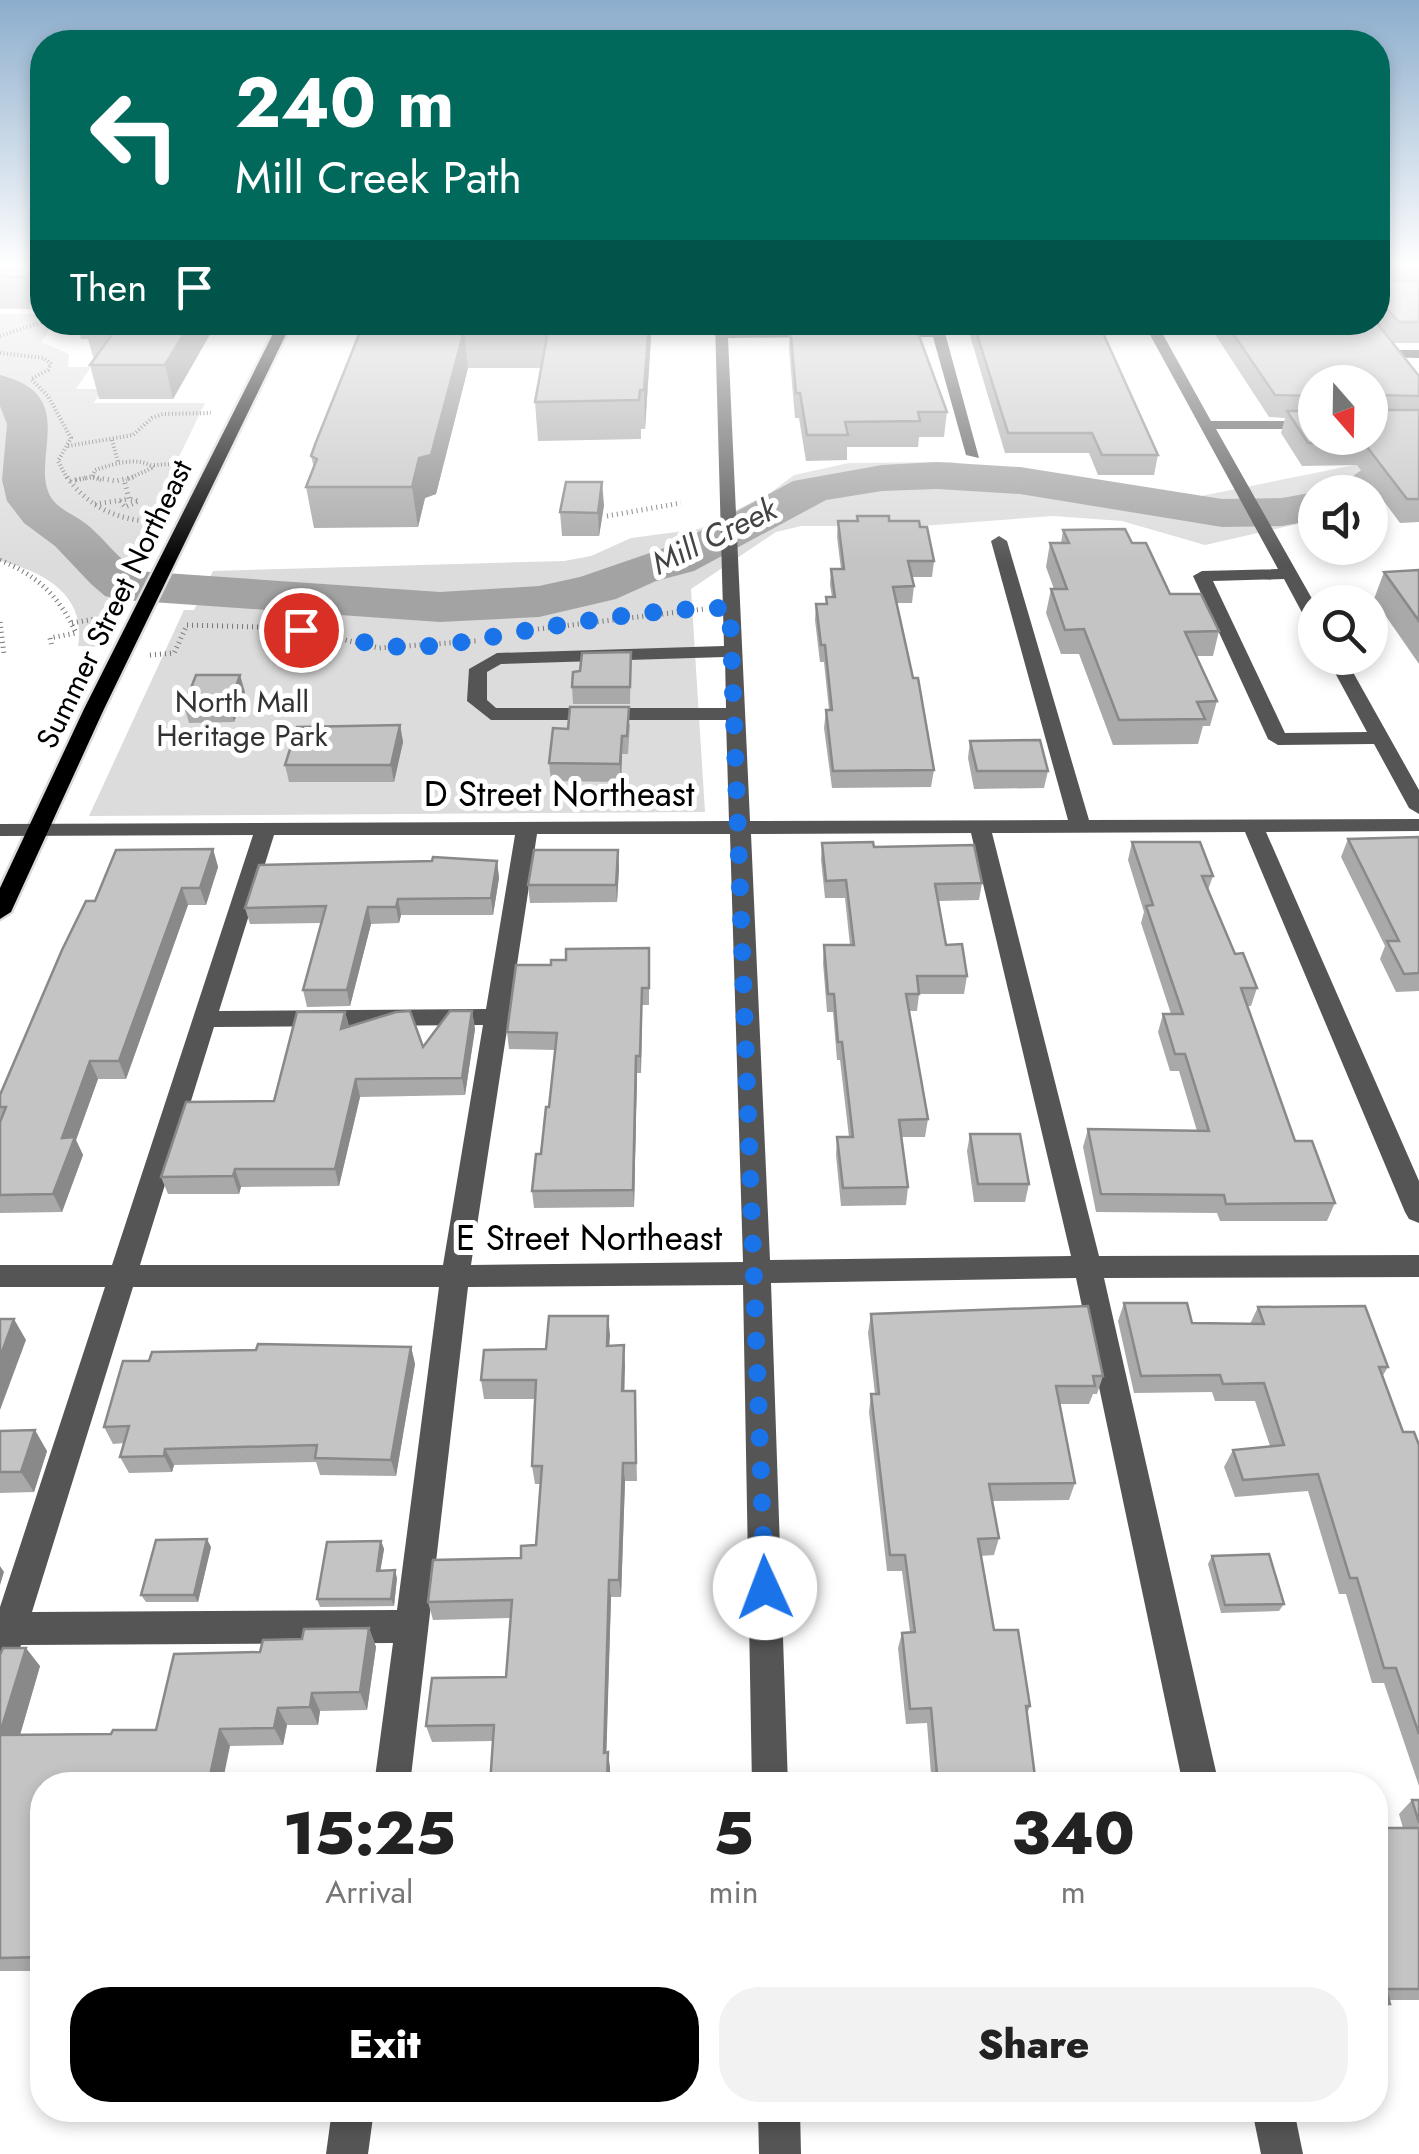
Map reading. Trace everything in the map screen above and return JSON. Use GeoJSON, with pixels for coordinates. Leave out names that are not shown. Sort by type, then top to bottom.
{"type":"FeatureCollection","features":[{"type":"Feature","properties":{"kind":"main road","name":"Summer Street Northeast"},"geometry":{"type":"LineString","coordinates":[[0,912],[119,658],[265,364]]}},
{"type":"Feature","properties":{"kind":"street"},"geometry":{"type":"LineString","coordinates":[[722,364],[757,1273],[770,1772]]}},
{"type":"Feature","properties":{"kind":"street"},"geometry":{"type":"LineString","coordinates":[[947,364],[974,455]]}},
{"type":"Feature","properties":{"kind":"street"},"geometry":{"type":"LineString","coordinates":[[1172,364],[1298,590]]}},
{"type":"Feature","properties":{"kind":"street"},"geometry":{"type":"LineString","coordinates":[[1396,364],[1404,373]]}},
{"type":"Feature","properties":{"kind":"street"},"geometry":{"type":"LineString","coordinates":[[1206,425],[1298,425]]}},
{"type":"Feature","properties":{"kind":"street"},"geometry":{"type":"LineString","coordinates":[[999,541],[1080,826]]}},
{"type":"Feature","properties":{"kind":"street"},"geometry":{"type":"LineString","coordinates":[[1289,574],[1202,576],[1278,739],[1380,738]]}},
{"type":"Feature","properties":{"kind":"street"},"geometry":{"type":"LineString","coordinates":[[732,650],[497,659],[478,669],[477,701],[491,714],[733,714]]}},
{"type":"Feature","properties":{"kind":"street"},"geometry":{"type":"LineString","coordinates":[[1345,675],[1419,808]]}},
{"type":"Feature","properties":{"kind":"street"},"geometry":{"type":"LineString","coordinates":[[980,826],[1087,1265],[1198,1772]]}},
{"type":"Feature","properties":{"kind":"street"},"geometry":{"type":"LineString","coordinates":[[1252,826],[1419,1212]]}},
{"type":"Feature","properties":{"kind":"street","name":"D Street Northeast"},"geometry":{"type":"LineString","coordinates":[[0,830],[1419,826]]}},
{"type":"Feature","properties":{"kind":"street"},"geometry":{"type":"LineString","coordinates":[[266,827],[5,1644],[412,1626]]}},
{"type":"Feature","properties":{"kind":"street"},"geometry":{"type":"LineString","coordinates":[[394,1772],[455,1276],[527,828]]}},
{"type":"Feature","properties":{"kind":"street"},"geometry":{"type":"LineString","coordinates":[[204,1020],[496,1018]]}},
{"type":"Feature","properties":{"kind":"street","name":"E Street Northeast"},"geometry":{"type":"LineString","coordinates":[[0,1276],[757,1273],[817,1268],[1087,1265],[1419,1266]]}},
{"type":"Feature","properties":{"kind":"street"},"geometry":{"type":"LineString","coordinates":[[347,2154],[351,2122]]}},
{"type":"Feature","properties":{"kind":"street"},"geometry":{"type":"LineString","coordinates":[[779,2122],[780,2154]]}},
{"type":"Feature","properties":{"kind":"street"},"geometry":{"type":"LineString","coordinates":[[1275,2122],[1282,2154]]}},
{"type":"Feature","properties":{"kind":"path"},"geometry":{"type":"LineString","coordinates":[[50,364],[48,370],[31,380],[54,399],[57,416],[70,436],[58,460],[70,482],[94,504],[131,521],[187,522]]}},
{"type":"Feature","properties":{"kind":"path"},"geometry":{"type":"LineString","coordinates":[[66,446],[139,432],[149,420],[163,414],[241,413]]}},
{"type":"Feature","properties":{"kind":"path"},"geometry":{"type":"LineString","coordinates":[[112,440],[118,462]]}},
{"type":"Feature","properties":{"kind":"path"},"geometry":{"type":"LineString","coordinates":[[70,482],[92,477],[106,482],[124,480],[143,475],[154,465],[118,462],[95,470],[92,477]]}},
{"type":"Feature","properties":{"kind":"path"},"geometry":{"type":"LineString","coordinates":[[124,480],[129,499]]}},
{"type":"Feature","properties":{"kind":"path"},"geometry":{"type":"LineString","coordinates":[[94,504],[120,500],[139,498],[139,502],[125,507],[120,500]]}},
{"type":"Feature","properties":{"kind":"path"},"geometry":{"type":"LineString","coordinates":[[607,516],[681,504]]}},
{"type":"Feature","properties":{"kind":"path"},"geometry":{"type":"LineString","coordinates":[[0,560],[46,584],[60,598],[76,633],[50,638],[52,647]]}},
{"type":"Feature","properties":{"kind":"path"},"geometry":{"type":"LineString","coordinates":[[535,629],[682,609],[730,608]]}},
{"type":"Feature","properties":{"kind":"path"},"geometry":{"type":"LineString","coordinates":[[72,624],[106,618]]}},
{"type":"Feature","properties":{"kind":"path"},"geometry":{"type":"LineString","coordinates":[[0,622],[4,654]]}},
{"type":"Feature","properties":{"kind":"path"},"geometry":{"type":"LineString","coordinates":[[119,658],[174,653],[187,625],[285,628],[331,634],[367,646],[417,647],[485,640]]}},
{"type":"Feature","properties":{"kind":"green space"},"geometry":{"type":"Polygon","coordinates":[[[0,364],[91,367],[76,389],[102,389],[94,403],[205,403],[135,548],[134,564],[110,611],[117,620],[103,647],[78,646],[76,613],[58,588],[32,571],[0,561],[0,364]]]}},
{"type":"Feature","properties":{"kind":"green space","name":"North Mall Heritage Park"},"geometry":{"type":"Polygon","coordinates":[[[1419,452],[1419,476],[1388,489],[1388,475],[1305,475],[1419,452]]]}},
{"type":"Feature","properties":{"kind":"green space","name":"North Mall Heritage Park"},"geometry":{"type":"Polygon","coordinates":[[[951,462],[1196,497],[1298,476],[1298,524],[1205,545],[1122,521],[1053,516],[921,526],[801,526],[776,532],[691,589],[705,812],[89,816],[184,610],[194,610],[213,571],[564,561],[591,556],[631,538],[699,529],[770,493],[794,475],[849,463],[951,462]]]}},
{"type":"Feature","properties":{"kind":"building"},"geometry":{"type":"Polygon","coordinates":[[[91,364],[166,364],[165,365],[91,364]]]}},
{"type":"Feature","properties":{"kind":"building"},"geometry":{"type":"Polygon","coordinates":[[[348,364],[455,364],[431,455],[419,458],[412,487],[306,487],[317,459],[311,456],[348,364]]]}},
{"type":"Feature","properties":{"kind":"building"},"geometry":{"type":"Polygon","coordinates":[[[542,364],[646,364],[644,390],[640,390],[639,400],[535,402],[542,364]]]}},
{"type":"Feature","properties":{"kind":"building"},"geometry":{"type":"Polygon","coordinates":[[[793,364],[929,364],[947,412],[918,412],[920,421],[845,422],[848,435],[807,435],[800,393],[796,393],[793,364]]]}},
{"type":"Feature","properties":{"kind":"building"},"geometry":{"type":"Polygon","coordinates":[[[986,364],[1117,364],[1158,455],[1102,455],[1092,433],[1008,433],[986,364]]]}},
{"type":"Feature","properties":{"kind":"building"},"geometry":{"type":"Polygon","coordinates":[[[1253,364],[1409,364],[1419,376],[1419,396],[1388,395],[1388,365],[1298,365],[1298,396],[1275,395],[1253,364]]]}},
{"type":"Feature","properties":{"kind":"building"},"geometry":{"type":"Polygon","coordinates":[[[1388,410],[1419,410],[1419,499],[1407,499],[1373,455],[1388,455],[1388,410]]]}},
{"type":"Feature","properties":{"kind":"building"},"geometry":{"type":"Polygon","coordinates":[[[1287,411],[1298,411],[1298,428],[1287,411]]]}},
{"type":"Feature","properties":{"kind":"building"},"geometry":{"type":"Polygon","coordinates":[[[566,482],[602,482],[598,513],[560,512],[566,482]]]}},
{"type":"Feature","properties":{"kind":"building"},"geometry":{"type":"Polygon","coordinates":[[[857,516],[889,516],[889,521],[919,521],[920,527],[927,527],[934,561],[908,561],[914,586],[893,587],[913,678],[918,678],[934,770],[833,771],[826,710],[832,710],[816,604],[827,604],[826,597],[835,597],[831,569],[844,569],[838,521],[858,521],[857,516]]]}},
{"type":"Feature","properties":{"kind":"building"},"geometry":{"type":"Polygon","coordinates":[[[1125,529],[1132,543],[1146,543],[1170,594],[1201,594],[1219,631],[1185,632],[1217,701],[1197,702],[1205,719],[1119,720],[1084,629],[1065,630],[1051,589],[1067,589],[1050,543],[1069,543],[1063,530],[1125,529]]]}},
{"type":"Feature","properties":{"kind":"building"},"geometry":{"type":"Polygon","coordinates":[[[1419,570],[1419,621],[1384,572],[1419,570]]]}},
{"type":"Feature","properties":{"kind":"building"},"geometry":{"type":"Polygon","coordinates":[[[631,652],[630,687],[572,687],[573,672],[580,671],[582,653],[631,652]]]}},
{"type":"Feature","properties":{"kind":"building"},"geometry":{"type":"Polygon","coordinates":[[[196,675],[240,675],[230,705],[184,706],[196,675]]]}},
{"type":"Feature","properties":{"kind":"building"},"geometry":{"type":"Polygon","coordinates":[[[570,707],[629,707],[620,764],[549,763],[553,728],[568,729],[570,707]]]}},
{"type":"Feature","properties":{"kind":"building"},"geometry":{"type":"Polygon","coordinates":[[[400,725],[391,765],[285,765],[297,727],[400,725]]]}},
{"type":"Feature","properties":{"kind":"building"},"geometry":{"type":"Polygon","coordinates":[[[1040,740],[1048,771],[977,771],[970,741],[1040,740]]]}},
{"type":"Feature","properties":{"kind":"building"},"geometry":{"type":"Polygon","coordinates":[[[1419,837],[1419,973],[1404,974],[1387,941],[1399,941],[1348,839],[1419,837]]]}},
{"type":"Feature","properties":{"kind":"building"},"geometry":{"type":"Polygon","coordinates":[[[873,842],[874,847],[974,845],[982,883],[935,884],[946,945],[962,944],[967,976],[917,976],[919,994],[906,994],[928,1119],[899,1120],[908,1187],[843,1188],[837,1137],[853,1137],[834,994],[828,994],[824,945],[854,945],[846,880],[826,881],[822,843],[873,842]]]}},
{"type":"Feature","properties":{"kind":"building"},"geometry":{"type":"Polygon","coordinates":[[[1132,842],[1200,842],[1213,876],[1202,876],[1235,954],[1243,953],[1257,988],[1241,988],[1295,1141],[1312,1141],[1335,1203],[1226,1204],[1224,1195],[1101,1194],[1088,1129],[1209,1131],[1185,1054],[1175,1054],[1163,1014],[1183,1014],[1146,906],[1153,905],[1132,842]]]}},
{"type":"Feature","properties":{"kind":"building"},"geometry":{"type":"Polygon","coordinates":[[[213,849],[200,888],[182,888],[119,1061],[90,1061],[62,1138],[75,1137],[53,1194],[0,1195],[0,1122],[6,1107],[0,1107],[0,1095],[62,950],[86,901],[95,901],[116,850],[213,849]]]}},
{"type":"Feature","properties":{"kind":"building"},"geometry":{"type":"Polygon","coordinates":[[[534,850],[618,850],[616,885],[528,885],[534,850]]]}},
{"type":"Feature","properties":{"kind":"building"},"geometry":{"type":"Polygon","coordinates":[[[433,857],[497,861],[491,898],[398,899],[396,907],[368,907],[347,990],[303,990],[326,906],[245,908],[259,865],[432,861],[433,857]]]}},
{"type":"Feature","properties":{"kind":"building"},"geometry":{"type":"Polygon","coordinates":[[[649,948],[649,988],[642,988],[640,1056],[636,1056],[633,1190],[532,1191],[536,1154],[541,1154],[549,1107],[557,1033],[507,1032],[516,965],[551,965],[551,960],[566,960],[566,949],[649,948]]]}},
{"type":"Feature","properties":{"kind":"building"},"geometry":{"type":"Polygon","coordinates":[[[410,1011],[423,1047],[450,1011],[472,1011],[462,1078],[356,1079],[335,1169],[235,1169],[233,1176],[161,1177],[186,1102],[274,1101],[297,1012],[345,1012],[341,1029],[410,1011]]]}},
{"type":"Feature","properties":{"kind":"building"},"geometry":{"type":"Polygon","coordinates":[[[970,1134],[1020,1134],[1029,1184],[978,1184],[970,1134]]]}},
{"type":"Feature","properties":{"kind":"building"},"geometry":{"type":"Polygon","coordinates":[[[1124,1303],[1187,1303],[1192,1323],[1264,1324],[1258,1307],[1365,1306],[1388,1367],[1379,1367],[1403,1432],[1414,1432],[1419,1445],[1419,1734],[1396,1668],[1384,1668],[1357,1578],[1350,1578],[1318,1474],[1243,1480],[1233,1450],[1284,1445],[1264,1383],[1223,1384],[1220,1375],[1141,1376],[1124,1303]]]}},
{"type":"Feature","properties":{"kind":"building"},"geometry":{"type":"Polygon","coordinates":[[[1088,1306],[1103,1376],[1093,1376],[1095,1386],[1056,1386],[1075,1483],[989,1484],[999,1538],[978,1539],[994,1630],[1018,1630],[1030,1706],[1026,1706],[1034,1772],[937,1772],[931,1708],[910,1709],[902,1633],[915,1632],[905,1555],[890,1555],[871,1394],[879,1394],[871,1314],[1088,1306]]]}},
{"type":"Feature","properties":{"kind":"building"},"geometry":{"type":"Polygon","coordinates":[[[549,1316],[608,1316],[607,1346],[624,1345],[622,1391],[635,1391],[636,1463],[623,1463],[619,1580],[609,1580],[604,1753],[608,1752],[607,1772],[491,1772],[494,1725],[426,1726],[432,1678],[506,1677],[512,1600],[428,1602],[433,1560],[521,1558],[521,1546],[536,1545],[542,1466],[532,1466],[536,1380],[481,1380],[484,1350],[546,1349],[549,1316]]]}},
{"type":"Feature","properties":{"kind":"building"},"geometry":{"type":"Polygon","coordinates":[[[0,1319],[14,1319],[0,1357],[0,1319]]]}},
{"type":"Feature","properties":{"kind":"building"},"geometry":{"type":"Polygon","coordinates":[[[258,1344],[411,1347],[391,1460],[315,1458],[317,1445],[165,1449],[164,1456],[120,1457],[129,1426],[104,1427],[123,1361],[149,1361],[152,1352],[256,1350],[258,1344]]]}},
{"type":"Feature","properties":{"kind":"building"},"geometry":{"type":"Polygon","coordinates":[[[35,1430],[21,1472],[0,1472],[0,1431],[35,1430]]]}},
{"type":"Feature","properties":{"kind":"building"},"geometry":{"type":"Polygon","coordinates":[[[207,1539],[194,1595],[141,1595],[156,1540],[207,1539]]]}},
{"type":"Feature","properties":{"kind":"building"},"geometry":{"type":"Polygon","coordinates":[[[381,1541],[377,1571],[395,1570],[391,1599],[317,1599],[327,1542],[381,1541]]]}},
{"type":"Feature","properties":{"kind":"building"},"geometry":{"type":"Polygon","coordinates":[[[1269,1554],[1284,1604],[1225,1605],[1212,1556],[1269,1554]]]}},
{"type":"Feature","properties":{"kind":"building"},"geometry":{"type":"Polygon","coordinates":[[[369,1628],[360,1692],[312,1693],[310,1707],[278,1708],[274,1728],[220,1729],[211,1772],[30,1772],[30,1957],[0,1958],[0,1735],[156,1730],[174,1654],[260,1652],[263,1640],[302,1639],[304,1629],[369,1628]]]}},
{"type":"Feature","properties":{"kind":"building"},"geometry":{"type":"Polygon","coordinates":[[[3,1648],[26,1648],[0,1733],[0,1655],[3,1648]]]}},
{"type":"Feature","properties":{"kind":"building"},"geometry":{"type":"Polygon","coordinates":[[[1412,1800],[1419,1800],[1419,1823],[1412,1800]]]}},
{"type":"Feature","properties":{"kind":"building"},"geometry":{"type":"Polygon","coordinates":[[[1388,1828],[1419,1828],[1419,1989],[1388,1989],[1388,1828]]]}},
{"type":"Feature","properties":{"kind":"waterway","name":"Mill Creek"},"geometry":{"type":"LineString","coordinates":[[0,387],[16,398],[28,424],[25,480],[30,501],[123,585],[440,607],[539,602],[598,588],[640,570],[677,561],[810,490],[882,478],[937,476],[1020,481],[1222,513],[1298,509]]}},
{"type":"Feature","properties":{"kind":"waterway","name":"Mill Creek"},"geometry":{"type":"LineString","coordinates":[[1387,475],[1419,460]]}},
{"type":"Feature","properties":{"kind":"route"},"geometry":{"type":"LineString","coordinates":[[301,630],[331,634],[367,646],[417,647],[682,609],[730,608],[757,1273],[765,1588]]}}]}
